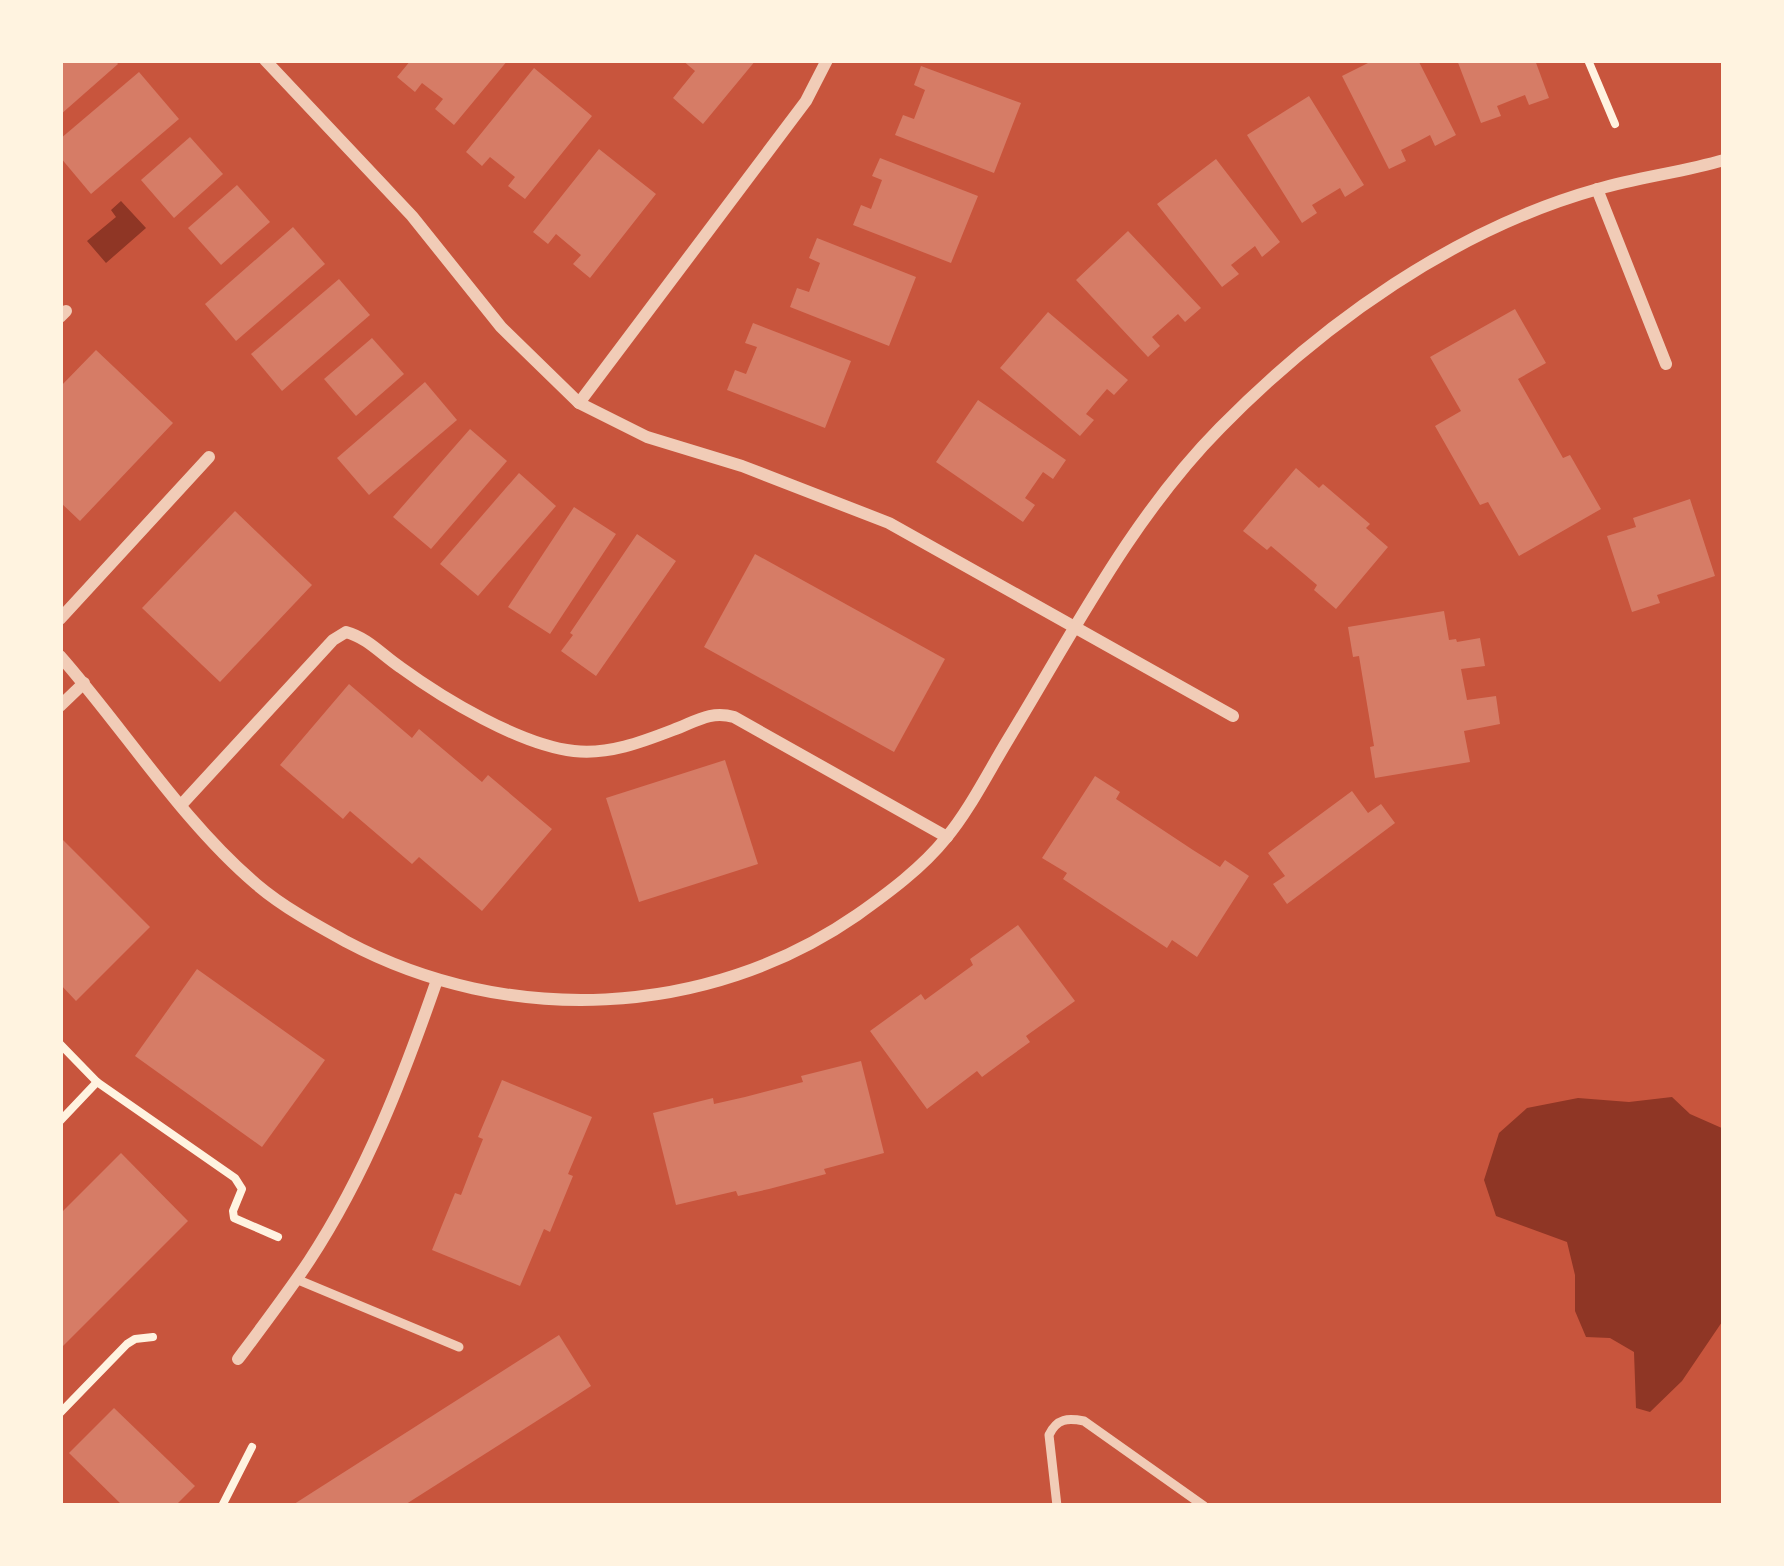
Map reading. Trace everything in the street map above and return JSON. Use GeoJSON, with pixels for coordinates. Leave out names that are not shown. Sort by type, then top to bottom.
{"type":"FeatureCollection","features":[{"type":"Feature","properties":{"kind":"street"},"geometry":{"type":"LineString","coordinates":[[265,60],[412,216],[501,327],[579,404],[647,437],[742,466],[890,524],[1233,716]]}},
{"type":"Feature","properties":{"kind":"street"},"geometry":{"type":"LineString","coordinates":[[579,404],[806,101],[827,60]]}},
{"type":"Feature","properties":{"kind":"street"},"geometry":{"type":"LineString","coordinates":[[60,656],[216,846],[260,887],[369,954],[482,992],[554,1001],[628,1000],[701,986],[766,965],[828,935],[888,894],[947,837],[1103,579],[1155,505],[1218,430],[1284,367],[1356,310],[1444,255],[1520,218],[1597,189],[1724,160]]}},
{"type":"Feature","properties":{"kind":"street"},"geometry":{"type":"LineString","coordinates":[[1597,189],[1666,364]]}},
{"type":"Feature","properties":{"kind":"street"},"geometry":{"type":"LineString","coordinates":[[60,619],[209,457]]}},
{"type":"Feature","properties":{"kind":"street"},"geometry":{"type":"LineString","coordinates":[[182,804],[333,640],[346,632],[364,639],[414,677],[471,711],[506,729],[572,751],[634,744],[711,714],[734,717],[947,837]]}},
{"type":"Feature","properties":{"kind":"street"},"geometry":{"type":"LineString","coordinates":[[60,706],[84,683]]}},
{"type":"Feature","properties":{"kind":"street"},"geometry":{"type":"LineString","coordinates":[[238,1359],[310,1261],[358,1176],[399,1088],[437,980]]}},
{"type":"Feature","properties":{"kind":"lane"},"geometry":{"type":"LineString","coordinates":[[296,1279],[459,1347]]}},
{"type":"Feature","properties":{"kind":"lane"},"geometry":{"type":"LineString","coordinates":[[1057,1506],[1049,1435],[1061,1420],[1071,1419],[1084,1421],[1204,1506]]}},
{"type":"Feature","properties":{"kind":"path"},"geometry":{"type":"LineString","coordinates":[[1588,60],[1615,124]]}},
{"type":"Feature","properties":{"kind":"path"},"geometry":{"type":"LineString","coordinates":[[60,1045],[98,1082],[235,1178],[242,1189],[234,1218],[278,1237]]}},
{"type":"Feature","properties":{"kind":"path"},"geometry":{"type":"LineString","coordinates":[[60,1120],[98,1082]]}},
{"type":"Feature","properties":{"kind":"path"},"geometry":{"type":"LineString","coordinates":[[60,1413],[127,1344],[153,1337]]}},
{"type":"Feature","properties":{"kind":"path"},"geometry":{"type":"LineString","coordinates":[[222,1506],[252,1447]]}},
{"type":"Feature","properties":{"kind":"shaded area"},"geometry":{"type":"Polygon","coordinates":[[[121,201],[146,228],[106,263],[87,241],[116,217],[111,210],[121,201]]]}},
{"type":"Feature","properties":{"kind":"shaded area"},"geometry":{"type":"Polygon","coordinates":[[[1672,1097],[1690,1114],[1724,1129],[1724,1319],[1682,1381],[1650,1412],[1636,1408],[1634,1352],[1610,1338],[1586,1337],[1575,1311],[1575,1275],[1567,1242],[1496,1216],[1484,1180],[1499,1133],[1527,1108],[1578,1098],[1629,1102],[1672,1097]]]}},
{"type":"Feature","properties":{"kind":"building"},"geometry":{"type":"Polygon","coordinates":[[[60,60],[115,60],[118,64],[60,115],[60,60]]]}},
{"type":"Feature","properties":{"kind":"building"},"geometry":{"type":"Polygon","coordinates":[[[411,60],[508,60],[454,125],[435,109],[443,99],[422,83],[415,92],[397,77],[411,60]]]}},
{"type":"Feature","properties":{"kind":"building"},"geometry":{"type":"Polygon","coordinates":[[[682,60],[756,60],[703,124],[673,98],[695,71],[682,60]]]}},
{"type":"Feature","properties":{"kind":"building"},"geometry":{"type":"Polygon","coordinates":[[[1374,60],[1418,60],[1456,135],[1435,146],[1430,135],[1401,150],[1406,161],[1389,169],[1342,76],[1374,60]]]}},
{"type":"Feature","properties":{"kind":"building"},"geometry":{"type":"Polygon","coordinates":[[[1457,60],[1535,60],[1549,98],[1529,105],[1525,95],[1497,106],[1501,116],[1481,123],[1457,60]]]}},
{"type":"Feature","properties":{"kind":"building"},"geometry":{"type":"Polygon","coordinates":[[[921,66],[1021,103],[994,173],[895,135],[903,115],[914,119],[925,90],[914,85],[921,66]]]}},
{"type":"Feature","properties":{"kind":"building"},"geometry":{"type":"Polygon","coordinates":[[[534,68],[592,116],[525,199],[508,186],[515,177],[490,157],[482,166],[466,152],[534,68]]]}},
{"type":"Feature","properties":{"kind":"building"},"geometry":{"type":"Polygon","coordinates":[[[139,72],[179,119],[91,194],[60,157],[60,139],[139,72]]]}},
{"type":"Feature","properties":{"kind":"building"},"geometry":{"type":"Polygon","coordinates":[[[1309,96],[1364,185],[1345,197],[1340,188],[1312,205],[1317,213],[1302,223],[1247,135],[1309,96]]]}},
{"type":"Feature","properties":{"kind":"building"},"geometry":{"type":"Polygon","coordinates":[[[190,137],[223,174],[174,218],[141,180],[190,137]]]}},
{"type":"Feature","properties":{"kind":"building"},"geometry":{"type":"Polygon","coordinates":[[[599,149],[656,194],[590,278],[573,264],[581,255],[556,234],[548,244],[533,232],[599,149]]]}},
{"type":"Feature","properties":{"kind":"building"},"geometry":{"type":"Polygon","coordinates":[[[880,158],[978,196],[951,263],[853,225],[861,205],[871,209],[882,180],[872,176],[880,158]]]}},
{"type":"Feature","properties":{"kind":"building"},"geometry":{"type":"Polygon","coordinates":[[[1216,159],[1280,242],[1262,257],[1255,246],[1231,265],[1239,274],[1222,287],[1157,204],[1216,159]]]}},
{"type":"Feature","properties":{"kind":"building"},"geometry":{"type":"Polygon","coordinates":[[[237,185],[270,222],[221,265],[188,228],[237,185]]]}},
{"type":"Feature","properties":{"kind":"building"},"geometry":{"type":"Polygon","coordinates":[[[293,227],[325,264],[236,341],[205,304],[293,227]]]}},
{"type":"Feature","properties":{"kind":"building"},"geometry":{"type":"Polygon","coordinates":[[[1128,231],[1201,308],[1185,322],[1178,314],[1152,337],[1160,346],[1148,357],[1076,280],[1128,231]]]}},
{"type":"Feature","properties":{"kind":"building"},"geometry":{"type":"Polygon","coordinates":[[[817,238],[916,277],[889,346],[790,307],[797,288],[809,292],[820,263],[809,258],[817,238]]]}},
{"type":"Feature","properties":{"kind":"building"},"geometry":{"type":"Polygon","coordinates":[[[339,279],[370,315],[282,391],[251,354],[339,279]]]}},
{"type":"Feature","properties":{"kind":"building"},"geometry":{"type":"Polygon","coordinates":[[[1515,309],[1546,363],[1518,379],[1563,458],[1570,455],[1601,509],[1519,556],[1488,502],[1480,505],[1435,426],[1461,411],[1430,357],[1515,309]]]}},
{"type":"Feature","properties":{"kind":"building"},"geometry":{"type":"Polygon","coordinates":[[[1048,312],[1128,380],[1114,395],[1107,389],[1086,414],[1094,420],[1080,436],[1000,368],[1048,312]]]}},
{"type":"Feature","properties":{"kind":"building"},"geometry":{"type":"Polygon","coordinates":[[[753,323],[851,361],[825,428],[727,390],[735,370],[746,374],[757,347],[745,343],[753,323]]]}},
{"type":"Feature","properties":{"kind":"building"},"geometry":{"type":"Polygon","coordinates":[[[372,338],[404,374],[356,416],[324,379],[372,338]]]}},
{"type":"Feature","properties":{"kind":"building"},"geometry":{"type":"Polygon","coordinates":[[[96,350],[173,423],[80,521],[60,502],[60,387],[96,350]]]}},
{"type":"Feature","properties":{"kind":"building"},"geometry":{"type":"Polygon","coordinates":[[[425,382],[457,420],[369,495],[337,458],[425,382]]]}},
{"type":"Feature","properties":{"kind":"building"},"geometry":{"type":"Polygon","coordinates":[[[978,400],[1066,460],[1053,479],[1043,472],[1025,498],[1035,505],[1023,522],[936,462],[978,400]]]}},
{"type":"Feature","properties":{"kind":"building"},"geometry":{"type":"Polygon","coordinates":[[[470,429],[507,461],[431,549],[393,517],[470,429]]]}},
{"type":"Feature","properties":{"kind":"building"},"geometry":{"type":"Polygon","coordinates":[[[1296,468],[1370,524],[1366,528],[1388,547],[1336,609],[1314,590],[1317,585],[1271,546],[1267,550],[1243,531],[1296,468]]]}},
{"type":"Feature","properties":{"kind":"building"},"geometry":{"type":"Polygon","coordinates":[[[519,473],[556,506],[478,596],[440,564],[519,473]]]}},
{"type":"Feature","properties":{"kind":"building"},"geometry":{"type":"Polygon","coordinates":[[[1690,499],[1715,576],[1657,595],[1660,603],[1632,612],[1607,536],[1636,527],[1633,518],[1690,499]]]}},
{"type":"Feature","properties":{"kind":"building"},"geometry":{"type":"Polygon","coordinates":[[[574,507],[616,534],[550,634],[508,607],[574,507]]]}},
{"type":"Feature","properties":{"kind":"building"},"geometry":{"type":"Polygon","coordinates":[[[235,511],[312,585],[220,682],[142,608],[235,511]]]}},
{"type":"Feature","properties":{"kind":"building"},"geometry":{"type":"Polygon","coordinates":[[[637,534],[676,561],[596,676],[561,651],[637,534]]]}},
{"type":"Feature","properties":{"kind":"building"},"geometry":{"type":"Polygon","coordinates":[[[755,554],[945,659],[894,752],[704,647],[755,554]]]}},
{"type":"Feature","properties":{"kind":"building"},"geometry":{"type":"Polygon","coordinates":[[[1444,611],[1449,640],[1480,638],[1485,666],[1461,669],[1467,700],[1496,696],[1500,724],[1464,731],[1470,762],[1375,778],[1359,656],[1353,657],[1348,627],[1444,611]]]}},
{"type":"Feature","properties":{"kind":"building"},"geometry":{"type":"Polygon","coordinates":[[[349,684],[412,738],[419,729],[482,782],[488,775],[552,829],[482,911],[419,857],[412,864],[350,811],[343,819],[280,765],[349,684]]]}},
{"type":"Feature","properties":{"kind":"building"},"geometry":{"type":"Polygon","coordinates":[[[725,760],[758,864],[639,902],[606,798],[725,760]]]}},
{"type":"Feature","properties":{"kind":"building"},"geometry":{"type":"Polygon","coordinates":[[[1095,776],[1120,792],[1116,799],[1193,850],[1220,867],[1225,860],[1249,876],[1197,957],[1172,940],[1167,948],[1063,879],[1067,873],[1042,858],[1095,776]]]}},
{"type":"Feature","properties":{"kind":"building"},"geometry":{"type":"Polygon","coordinates":[[[1352,791],[1368,813],[1381,804],[1395,823],[1287,904],[1273,884],[1285,876],[1268,853],[1352,791]]]}},
{"type":"Feature","properties":{"kind":"building"},"geometry":{"type":"Polygon","coordinates":[[[60,837],[150,927],[76,1001],[60,984],[60,837]]]}},
{"type":"Feature","properties":{"kind":"building"},"geometry":{"type":"Polygon","coordinates":[[[1018,925],[1075,1001],[1026,1036],[1030,1042],[982,1077],[977,1071],[927,1109],[870,1031],[921,994],[925,1000],[973,965],[970,959],[1018,925]]]}},
{"type":"Feature","properties":{"kind":"building"},"geometry":{"type":"Polygon","coordinates":[[[197,969],[325,1060],[262,1147],[135,1056],[197,969]]]}},
{"type":"Feature","properties":{"kind":"building"},"geometry":{"type":"Polygon","coordinates":[[[861,1061],[884,1153],[769,1189],[738,1196],[736,1191],[676,1205],[653,1113],[713,1098],[714,1104],[745,1097],[861,1061]]]}},
{"type":"Feature","properties":{"kind":"building"},"geometry":{"type":"Polygon","coordinates":[[[502,1080],[592,1117],[550,1232],[544,1229],[520,1286],[432,1250],[455,1193],[461,1195],[502,1080]]]}},
{"type":"Feature","properties":{"kind":"building"},"geometry":{"type":"Polygon","coordinates":[[[121,1153],[188,1221],[60,1349],[60,1214],[121,1153]]]}},
{"type":"Feature","properties":{"kind":"building"},"geometry":{"type":"Polygon","coordinates":[[[559,1335],[591,1386],[568,1401],[403,1506],[291,1506],[559,1335]]]}},
{"type":"Feature","properties":{"kind":"building"},"geometry":{"type":"Polygon","coordinates":[[[114,1408],[195,1486],[175,1506],[123,1506],[69,1453],[114,1408]]]}}]}
